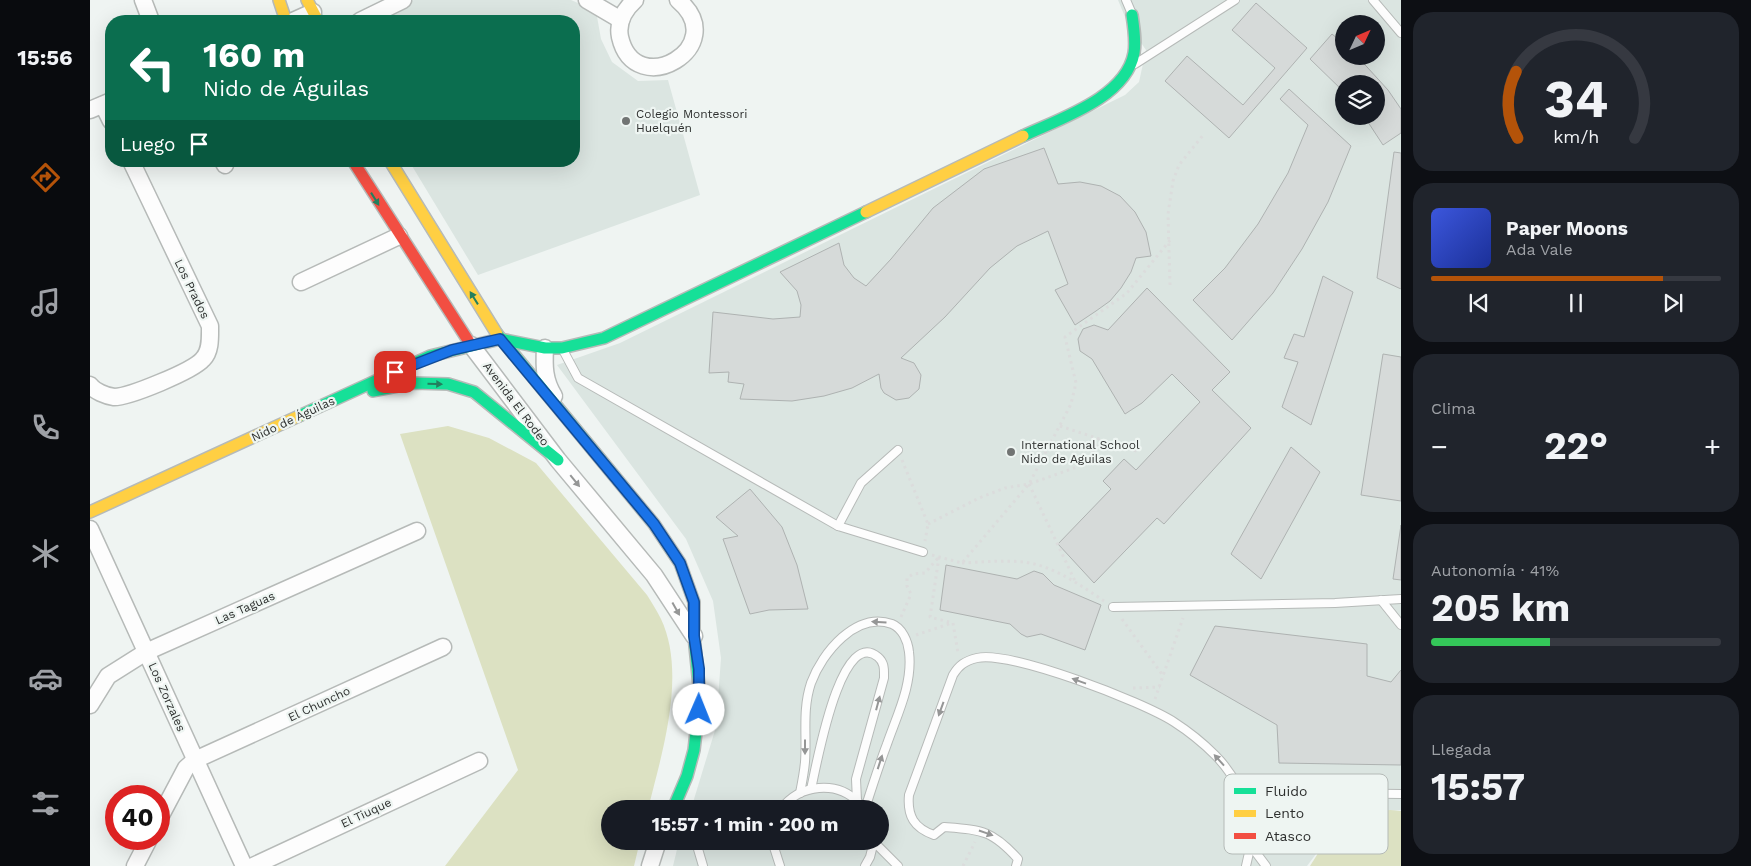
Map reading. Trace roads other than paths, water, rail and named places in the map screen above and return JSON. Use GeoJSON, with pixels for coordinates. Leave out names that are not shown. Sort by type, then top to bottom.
{"type":"FeatureCollection","features":[{"type":"Feature","properties":{"kind":"street"},"geometry":{"type":"LineString","coordinates":[[143,0],[149,15]]}},
{"type":"Feature","properties":{"kind":"street"},"geometry":{"type":"LineString","coordinates":[[279,0],[284,15]]}},
{"type":"Feature","properties":{"kind":"street"},"geometry":{"type":"LineString","coordinates":[[372,15],[403,0]]}},
{"type":"Feature","properties":{"kind":"street"},"geometry":{"type":"LineString","coordinates":[[586,0],[620,20]]}},
{"type":"Feature","properties":{"kind":"street"},"geometry":{"type":"LineString","coordinates":[[635,0],[626,9],[620,20],[619,32],[622,44],[629,55],[639,63],[651,67],[663,67],[675,63],[685,55],[693,38],[692,20],[687,9],[678,0]]}},
{"type":"Feature","properties":{"kind":"street"},"geometry":{"type":"LineString","coordinates":[[500,339],[545,348],[562,348],[604,338],[1099,100],[1130,68],[1136,51],[1132,15]]}},
{"type":"Feature","properties":{"kind":"street","name":"Los Prados"},"geometry":{"type":"LineString","coordinates":[[90,385],[93,390],[113,397],[136,392],[203,360],[210,345],[210,326],[134,167]]}},
{"type":"Feature","properties":{"kind":"street","name":"Avenida El Rodeo"},"geometry":{"type":"LineString","coordinates":[[357,167],[399,236],[471,345],[558,460],[654,575],[694,636]]}},
{"type":"Feature","properties":{"kind":"street","name":"Avenida El Rodeo"},"geometry":{"type":"LineString","coordinates":[[394,167],[500,339],[654,524],[680,563],[694,602],[694,636],[699,669],[698,723],[686,776],[677,800]]}},
{"type":"Feature","properties":{"kind":"street"},"geometry":{"type":"LineString","coordinates":[[301,282],[399,236]]}},
{"type":"Feature","properties":{"kind":"street","name":"Nido de Águilas"},"geometry":{"type":"LineString","coordinates":[[90,512],[430,356],[500,339]]}},
{"type":"Feature","properties":{"kind":"street"},"geometry":{"type":"LineString","coordinates":[[545,348],[544,370],[548,387],[570,424]]}},
{"type":"Feature","properties":{"kind":"street"},"geometry":{"type":"LineString","coordinates":[[336,399],[414,383],[448,384],[474,392],[558,460]]}},
{"type":"Feature","properties":{"kind":"street","name":"Los Zorzales"},"geometry":{"type":"LineString","coordinates":[[90,529],[244,866]]}},
{"type":"Feature","properties":{"kind":"street","name":"Las Taguas"},"geometry":{"type":"LineString","coordinates":[[90,705],[108,676],[146,652],[417,531]]}},
{"type":"Feature","properties":{"kind":"street"},"geometry":{"type":"LineString","coordinates":[[654,575],[669,573],[680,563]]}},
{"type":"Feature","properties":{"kind":"street","name":"El Chuncho"},"geometry":{"type":"LineString","coordinates":[[195,760],[443,647]]}},
{"type":"Feature","properties":{"kind":"street"},"geometry":{"type":"LineString","coordinates":[[170,799],[186,768],[195,760]]}},
{"type":"Feature","properties":{"kind":"street","name":"El Tiuque"},"geometry":{"type":"LineString","coordinates":[[253,866],[479,761]]}},
{"type":"Feature","properties":{"kind":"street"},"geometry":{"type":"LineString","coordinates":[[135,866],[143,850]]}},
{"type":"Feature","properties":{"kind":"street"},"geometry":{"type":"LineString","coordinates":[[650,866],[655,850]]}},
{"type":"Feature","properties":{"kind":"lane"},"geometry":{"type":"LineString","coordinates":[[1126,0],[1132,15]]}},
{"type":"Feature","properties":{"kind":"lane"},"geometry":{"type":"LineString","coordinates":[[1130,68],[1235,0]]}},
{"type":"Feature","properties":{"kind":"lane"},"geometry":{"type":"LineString","coordinates":[[1373,0],[1401,33]]}},
{"type":"Feature","properties":{"kind":"lane"},"geometry":{"type":"LineString","coordinates":[[562,348],[578,378],[838,526],[923,552]]}},
{"type":"Feature","properties":{"kind":"lane"},"geometry":{"type":"LineString","coordinates":[[838,526],[861,483],[898,450]]}},
{"type":"Feature","properties":{"kind":"lane"},"geometry":{"type":"LineString","coordinates":[[1113,607],[1401,599]]}},
{"type":"Feature","properties":{"kind":"lane"},"geometry":{"type":"LineString","coordinates":[[1381,600],[1401,625]]}},
{"type":"Feature","properties":{"kind":"lane"},"geometry":{"type":"LineString","coordinates":[[800,793],[805,762],[805,709],[812,683],[823,659],[863,622],[876,621],[896,626],[906,638],[909,666],[905,692],[897,720],[887,742],[867,800]]}},
{"type":"Feature","properties":{"kind":"lane"},"geometry":{"type":"LineString","coordinates":[[811,789],[831,707],[846,666],[855,656],[869,653],[878,656],[884,665],[884,678],[856,780],[857,800]]}},
{"type":"Feature","properties":{"kind":"lane"},"geometry":{"type":"LineString","coordinates":[[1017,862],[994,835],[982,831],[944,827],[934,835],[922,831],[912,822],[908,807],[909,795],[953,675],[960,664],[977,658],[988,657],[1050,670],[1152,709],[1174,722],[1215,755],[1230,774]]}},
{"type":"Feature","properties":{"kind":"lane"},"geometry":{"type":"LineString","coordinates":[[789,800],[811,789],[836,789],[855,800]]}},
{"type":"Feature","properties":{"kind":"lane"},"geometry":{"type":"LineString","coordinates":[[1388,794],[1401,794]]}},
{"type":"Feature","properties":{"kind":"lane"},"geometry":{"type":"LineString","coordinates":[[698,850],[703,866]]}},
{"type":"Feature","properties":{"kind":"lane"},"geometry":{"type":"LineString","coordinates":[[775,850],[780,866]]}},
{"type":"Feature","properties":{"kind":"lane"},"geometry":{"type":"LineString","coordinates":[[865,866],[871,850]]}},
{"type":"Feature","properties":{"kind":"lane"},"geometry":{"type":"LineString","coordinates":[[882,850],[898,866]]}},
{"type":"Feature","properties":{"kind":"lane"},"geometry":{"type":"LineString","coordinates":[[1257,854],[1266,866]]}},
{"type":"Feature","properties":{"kind":"place","name":"Colegio Montessori Huelquén"},"geometry":{"type":"Point","coordinates":[626,121]}},
{"type":"Feature","properties":{"kind":"place","name":"International School Nido de Aguilas"},"geometry":{"type":"Point","coordinates":[1011,452]}}]}
